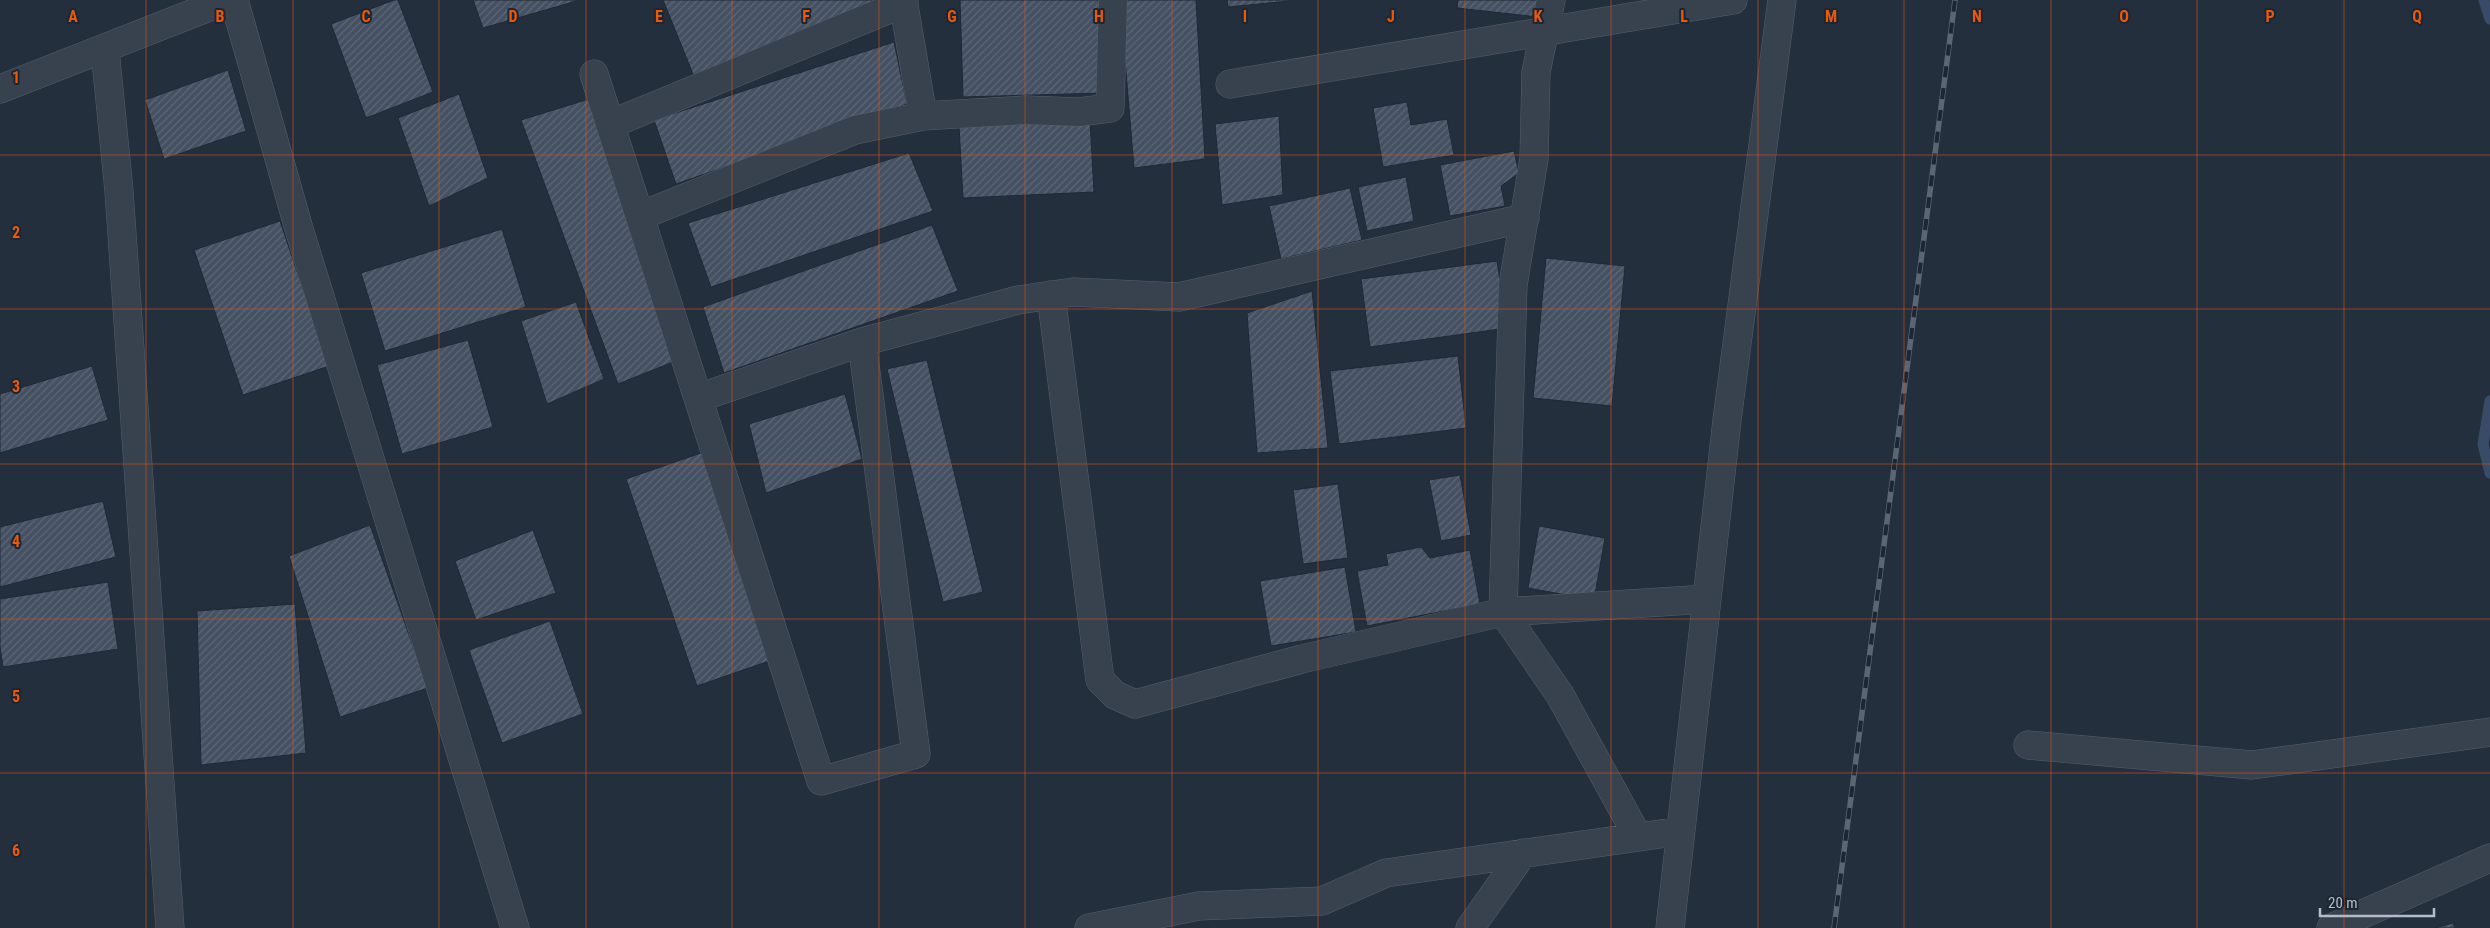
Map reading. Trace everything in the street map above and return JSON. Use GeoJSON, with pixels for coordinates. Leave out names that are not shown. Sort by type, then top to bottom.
{"type":"FeatureCollection","features":[{"type":"Feature","properties":{"kind":"street"},"geometry":{"type":"LineString","coordinates":[[0,89],[105,50],[227,0]]}},
{"type":"Feature","properties":{"kind":"street"},"geometry":{"type":"LineString","coordinates":[[234,0],[299,230],[515,928]]}},
{"type":"Feature","properties":{"kind":"street"},"geometry":{"type":"LineString","coordinates":[[640,216],[855,130],[923,116],[1025,110],[1079,112],[1110,108],[1113,0]]}},
{"type":"Feature","properties":{"kind":"street"},"geometry":{"type":"LineString","coordinates":[[1551,0],[1536,72],[1534,160],[1513,285],[1504,612],[1560,695],[1638,837]]}},
{"type":"Feature","properties":{"kind":"street"},"geometry":{"type":"LineString","coordinates":[[1230,84],[1733,0]]}},
{"type":"Feature","properties":{"kind":"street"},"geometry":{"type":"LineString","coordinates":[[1670,928],[1728,420],[1782,0]]}},
{"type":"Feature","properties":{"kind":"street"},"geometry":{"type":"LineString","coordinates":[[611,124],[903,1],[923,116]]}},
{"type":"Feature","properties":{"kind":"street"},"geometry":{"type":"LineString","coordinates":[[105,50],[120,200],[170,928]]}},
{"type":"Feature","properties":{"kind":"street"},"geometry":{"type":"LineString","coordinates":[[594,74],[821,781],[916,754],[862,342]]}},
{"type":"Feature","properties":{"kind":"street"},"geometry":{"type":"LineString","coordinates":[[698,398],[862,342],[1018,300],[1073,292],[1179,297],[1524,218]]}},
{"type":"Feature","properties":{"kind":"street"},"geometry":{"type":"LineString","coordinates":[[1051,295],[1100,680],[1115,695],[1135,704],[1302,659],[1504,612],[1708,600]]}},
{"type":"Feature","properties":{"kind":"street"},"geometry":{"type":"LineString","coordinates":[[2028,745],[2252,765],[2490,732]]}},
{"type":"Feature","properties":{"kind":"street"},"geometry":{"type":"LineString","coordinates":[[1089,928],[1199,906],[1322,901],[1386,873],[1680,831]]}},
{"type":"Feature","properties":{"kind":"street"},"geometry":{"type":"LineString","coordinates":[[1470,928],[1523,853]]}},
{"type":"Feature","properties":{"kind":"street"},"geometry":{"type":"LineString","coordinates":[[2330,928],[2490,858]]}},
{"type":"Feature","properties":{"kind":"building"},"geometry":{"type":"Polygon","coordinates":[[[398,0],[433,92],[366,118],[331,24],[398,0]]]}},
{"type":"Feature","properties":{"kind":"building"},"geometry":{"type":"Polygon","coordinates":[[[473,0],[580,0],[483,28],[473,0]]]}},
{"type":"Feature","properties":{"kind":"building"},"geometry":{"type":"Polygon","coordinates":[[[663,0],[876,0],[695,79],[663,0]]]}},
{"type":"Feature","properties":{"kind":"building"},"geometry":{"type":"Polygon","coordinates":[[[960,0],[1100,0],[1104,93],[963,97],[960,0]]]}},
{"type":"Feature","properties":{"kind":"building"},"geometry":{"type":"Polygon","coordinates":[[[1120,0],[1196,0],[1205,159],[1134,168],[1120,0]]]}},
{"type":"Feature","properties":{"kind":"building"},"geometry":{"type":"Polygon","coordinates":[[[1227,0],[1289,0],[1290,1],[1228,7],[1227,0]]]}},
{"type":"Feature","properties":{"kind":"building"},"geometry":{"type":"Polygon","coordinates":[[[1458,0],[1540,0],[1538,17],[1457,8],[1458,0]]]}},
{"type":"Feature","properties":{"kind":"building"},"geometry":{"type":"Polygon","coordinates":[[[894,42],[907,104],[676,184],[654,120],[894,42]]]}},
{"type":"Feature","properties":{"kind":"building"},"geometry":{"type":"Polygon","coordinates":[[[228,70],[246,131],[164,159],[145,100],[228,70]]]}},
{"type":"Feature","properties":{"kind":"building"},"geometry":{"type":"Polygon","coordinates":[[[459,94],[488,178],[429,206],[398,118],[459,94]]]}},
{"type":"Feature","properties":{"kind":"building"},"geometry":{"type":"Polygon","coordinates":[[[589,99],[673,362],[618,384],[521,120],[589,99]]]}},
{"type":"Feature","properties":{"kind":"building"},"geometry":{"type":"Polygon","coordinates":[[[1407,102],[1411,125],[1447,119],[1454,155],[1383,167],[1373,108],[1407,102]]]}},
{"type":"Feature","properties":{"kind":"building"},"geometry":{"type":"Polygon","coordinates":[[[1279,116],[1283,195],[1222,205],[1215,124],[1279,116]]]}},
{"type":"Feature","properties":{"kind":"building"},"geometry":{"type":"Polygon","coordinates":[[[1090,120],[1094,192],[963,198],[959,126],[1090,120]]]}},
{"type":"Feature","properties":{"kind":"building"},"geometry":{"type":"Polygon","coordinates":[[[1514,151],[1519,173],[1501,186],[1505,206],[1450,216],[1440,165],[1514,151]]]}},
{"type":"Feature","properties":{"kind":"building"},"geometry":{"type":"Polygon","coordinates":[[[909,153],[933,211],[711,287],[688,223],[909,153]]]}},
{"type":"Feature","properties":{"kind":"building"},"geometry":{"type":"Polygon","coordinates":[[[1406,177],[1414,221],[1367,231],[1358,187],[1406,177]]]}},
{"type":"Feature","properties":{"kind":"building"},"geometry":{"type":"Polygon","coordinates":[[[1350,188],[1362,240],[1281,259],[1269,206],[1350,188]]]}},
{"type":"Feature","properties":{"kind":"building"},"geometry":{"type":"Polygon","coordinates":[[[280,221],[329,366],[243,395],[194,250],[280,221]]]}},
{"type":"Feature","properties":{"kind":"building"},"geometry":{"type":"Polygon","coordinates":[[[932,225],[958,291],[724,373],[703,307],[932,225]]]}},
{"type":"Feature","properties":{"kind":"building"},"geometry":{"type":"Polygon","coordinates":[[[502,229],[526,307],[385,351],[361,273],[502,229]]]}},
{"type":"Feature","properties":{"kind":"building"},"geometry":{"type":"Polygon","coordinates":[[[1546,258],[1625,266],[1612,406],[1533,398],[1546,258]]]}},
{"type":"Feature","properties":{"kind":"building"},"geometry":{"type":"Polygon","coordinates":[[[1497,261],[1507,328],[1370,347],[1361,279],[1497,261]]]}},
{"type":"Feature","properties":{"kind":"building"},"geometry":{"type":"Polygon","coordinates":[[[1312,291],[1328,448],[1257,453],[1247,313],[1312,291]]]}},
{"type":"Feature","properties":{"kind":"building"},"geometry":{"type":"Polygon","coordinates":[[[576,302],[604,379],[547,404],[521,321],[576,302]]]}},
{"type":"Feature","properties":{"kind":"building"},"geometry":{"type":"Polygon","coordinates":[[[468,340],[493,427],[402,454],[377,365],[468,340]]]}},
{"type":"Feature","properties":{"kind":"building"},"geometry":{"type":"Polygon","coordinates":[[[1458,356],[1466,428],[1339,444],[1330,371],[1458,356]]]}},
{"type":"Feature","properties":{"kind":"building"},"geometry":{"type":"Polygon","coordinates":[[[927,360],[983,592],[943,602],[887,369],[927,360]]]}},
{"type":"Feature","properties":{"kind":"building"},"geometry":{"type":"Polygon","coordinates":[[[92,366],[108,420],[0,453],[0,394],[92,366]]]}},
{"type":"Feature","properties":{"kind":"building"},"geometry":{"type":"Polygon","coordinates":[[[845,394],[862,459],[766,493],[749,424],[845,394]]]}},
{"type":"Feature","properties":{"kind":"building"},"geometry":{"type":"Polygon","coordinates":[[[701,453],[772,660],[697,686],[626,479],[701,453]]]}},
{"type":"Feature","properties":{"kind":"building"},"geometry":{"type":"Polygon","coordinates":[[[1460,475],[1471,535],[1441,541],[1429,480],[1460,475]]]}},
{"type":"Feature","properties":{"kind":"building"},"geometry":{"type":"Polygon","coordinates":[[[1338,484],[1348,558],[1303,564],[1293,490],[1338,484]]]}},
{"type":"Feature","properties":{"kind":"building"},"geometry":{"type":"Polygon","coordinates":[[[103,501],[116,557],[0,587],[0,527],[103,501]]]}},
{"type":"Feature","properties":{"kind":"building"},"geometry":{"type":"Polygon","coordinates":[[[370,525],[428,688],[340,717],[289,556],[370,525]]]}},
{"type":"Feature","properties":{"kind":"building"},"geometry":{"type":"Polygon","coordinates":[[[1539,526],[1605,538],[1594,600],[1528,588],[1539,526]]]}},
{"type":"Feature","properties":{"kind":"building"},"geometry":{"type":"Polygon","coordinates":[[[533,530],[556,593],[476,620],[455,561],[533,530]]]}},
{"type":"Feature","properties":{"kind":"building"},"geometry":{"type":"Polygon","coordinates":[[[1421,547],[1430,558],[1470,550],[1480,604],[1367,626],[1357,571],[1388,565],[1386,554],[1421,547]]]}},
{"type":"Feature","properties":{"kind":"building"},"geometry":{"type":"Polygon","coordinates":[[[1345,567],[1356,632],[1271,646],[1260,581],[1345,567]]]}},
{"type":"Feature","properties":{"kind":"building"},"geometry":{"type":"Polygon","coordinates":[[[108,582],[118,649],[3,667],[0,647],[0,599],[108,582]]]}},
{"type":"Feature","properties":{"kind":"building"},"geometry":{"type":"Polygon","coordinates":[[[295,604],[306,753],[201,765],[197,611],[295,604]]]}},
{"type":"Feature","properties":{"kind":"building"},"geometry":{"type":"Polygon","coordinates":[[[550,621],[583,714],[502,743],[469,650],[550,621]]]}},
{"type":"Feature","properties":{"kind":"building"},"geometry":{"type":"Polygon","coordinates":[[[2453,923],[2455,928],[2435,928],[2453,923]]]}},
{"type":"Feature","properties":{"kind":"waterway"},"geometry":{"type":"LineString","coordinates":[[2484,0],[2490,19]]}},
{"type":"Feature","properties":{"kind":"waterway"},"geometry":{"type":"LineString","coordinates":[[2490,401],[2483,444],[2490,473]]}},
{"type":"Feature","properties":{"kind":"railway"},"geometry":{"type":"LineString","coordinates":[[1834,928],[1955,0]]}}]}
